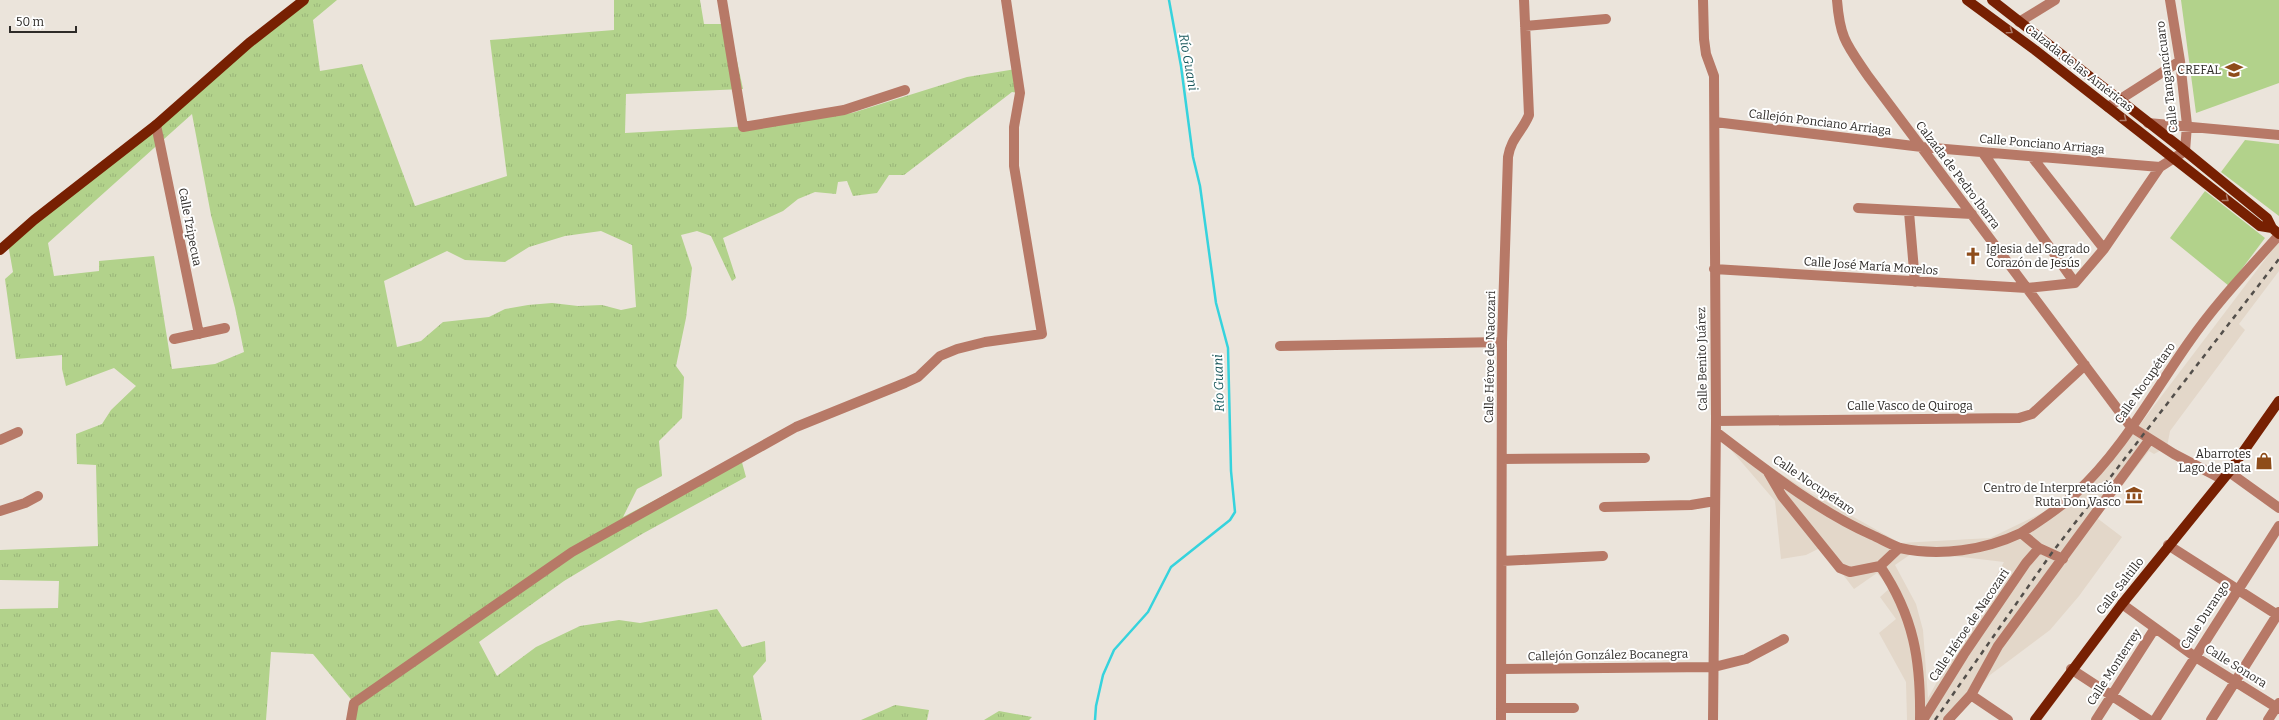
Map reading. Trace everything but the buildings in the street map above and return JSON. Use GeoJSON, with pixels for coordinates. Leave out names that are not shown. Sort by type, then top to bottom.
{"type":"FeatureCollection","features":[{"type":"Feature","properties":{"kind":"main road"},"geometry":{"type":"LineString","coordinates":[[0,250],[34,220],[156,125],[249,43],[304,0]]}},
{"type":"Feature","properties":{"kind":"main road","name":"Calzada de las Américas"},"geometry":{"type":"LineString","coordinates":[[1967,0],[2108,106],[2260,226],[2277,232]]}},
{"type":"Feature","properties":{"kind":"main road"},"geometry":{"type":"LineString","coordinates":[[1988,16],[1995,2]]}},
{"type":"Feature","properties":{"kind":"main road","name":"Calzada de las Américas"},"geometry":{"type":"LineString","coordinates":[[1995,2],[2148,123],[2186,151],[2268,218],[2277,232]]}},
{"type":"Feature","properties":{"kind":"main road","name":"Calle Saltillo"},"geometry":{"type":"LineString","coordinates":[[2035,720],[2122,604],[2225,475],[2279,401]]}},
{"type":"Feature","properties":{"kind":"street"},"geometry":{"type":"LineString","coordinates":[[722,0],[743,127],[844,110],[905,90]]}},
{"type":"Feature","properties":{"kind":"street"},"geometry":{"type":"LineString","coordinates":[[351,720],[354,703],[572,552],[634,517],[796,427],[918,377],[940,356],[951,351],[985,342],[1042,334],[1014,166],[1014,126],[1020,92],[1006,0]]}},
{"type":"Feature","properties":{"kind":"street","name":"Calle Héroe de Nacozari"},"geometry":{"type":"LineString","coordinates":[[1501,720],[1503,669],[1502,342],[1508,157],[1512,140],[1526,123],[1529,115],[1524,0]]}},
{"type":"Feature","properties":{"kind":"street","name":"Calle Benito Juárez"},"geometry":{"type":"LineString","coordinates":[[1703,0],[1706,54],[1714,76],[1716,432],[1713,720]]}},
{"type":"Feature","properties":{"kind":"street","name":"Calzada de Pedro Ibarra"},"geometry":{"type":"LineString","coordinates":[[1837,0],[1839,26],[1844,40],[2131,427],[2174,454],[2225,475],[2279,508]]}},
{"type":"Feature","properties":{"kind":"street"},"geometry":{"type":"LineString","coordinates":[[2019,22],[2055,0]]}},
{"type":"Feature","properties":{"kind":"street","name":"Calle Tangancícuaro"},"geometry":{"type":"LineString","coordinates":[[2170,0],[2180,60],[2187,126],[2186,151]]}},
{"type":"Feature","properties":{"kind":"street"},"geometry":{"type":"LineString","coordinates":[[1525,26],[1606,19]]}},
{"type":"Feature","properties":{"kind":"street"},"geometry":{"type":"LineString","coordinates":[[2108,106],[2180,60]]}},
{"type":"Feature","properties":{"kind":"street","name":"Callejón Ponciano Arriaga"},"geometry":{"type":"LineString","coordinates":[[1714,122],[1922,147]]}},
{"type":"Feature","properties":{"kind":"street"},"geometry":{"type":"LineString","coordinates":[[2148,123],[2279,135]]}},
{"type":"Feature","properties":{"kind":"street","name":"Calle Tzipecua"},"geometry":{"type":"LineString","coordinates":[[156,125],[199,334]]}},
{"type":"Feature","properties":{"kind":"street","name":"Calle Ponciano Arriaga"},"geometry":{"type":"LineString","coordinates":[[1922,147],[2160,167]]}},
{"type":"Feature","properties":{"kind":"street"},"geometry":{"type":"LineString","coordinates":[[1983,153],[2075,283],[2104,249],[2160,167],[2186,151]]}},
{"type":"Feature","properties":{"kind":"street"},"geometry":{"type":"LineString","coordinates":[[2032,157],[2104,249]]}},
{"type":"Feature","properties":{"kind":"street"},"geometry":{"type":"LineString","coordinates":[[1858,208],[1909,212],[1972,214]]}},
{"type":"Feature","properties":{"kind":"street"},"geometry":{"type":"LineString","coordinates":[[1909,212],[1915,282]]}},
{"type":"Feature","properties":{"kind":"street","name":"Calle Nocupétaro"},"geometry":{"type":"LineString","coordinates":[[1716,432],[1767,470],[1849,525],[1899,548],[1935,551],[1980,548],[2001,543],[2021,533],[2053,512],[2076,493],[2131,427],[2221,298],[2277,232]]}},
{"type":"Feature","properties":{"kind":"street","name":"Calle José María Morelos"},"geometry":{"type":"LineString","coordinates":[[1714,269],[2027,288],[2075,283]]}},
{"type":"Feature","properties":{"kind":"street"},"geometry":{"type":"LineString","coordinates":[[174,339],[225,328]]}},
{"type":"Feature","properties":{"kind":"street"},"geometry":{"type":"LineString","coordinates":[[1280,346],[1502,342]]}},
{"type":"Feature","properties":{"kind":"street","name":"Calle Vasco de Quiroga"},"geometry":{"type":"LineString","coordinates":[[1716,421],[2019,418],[2032,414],[2085,365]]}},
{"type":"Feature","properties":{"kind":"street"},"geometry":{"type":"LineString","coordinates":[[0,440],[18,432]]}},
{"type":"Feature","properties":{"kind":"street"},"geometry":{"type":"LineString","coordinates":[[1948,720],[1971,695],[1998,646],[2150,439]]}},
{"type":"Feature","properties":{"kind":"street"},"geometry":{"type":"LineString","coordinates":[[1502,459],[1645,458]]}},
{"type":"Feature","properties":{"kind":"street"},"geometry":{"type":"LineString","coordinates":[[1767,470],[1782,496],[1840,568],[1850,572],[1880,566],[1899,548]]}},
{"type":"Feature","properties":{"kind":"street"},"geometry":{"type":"LineString","coordinates":[[0,511],[24,503],[38,496]]}},
{"type":"Feature","properties":{"kind":"street"},"geometry":{"type":"LineString","coordinates":[[1604,507],[1691,505],[1715,501]]}},
{"type":"Feature","properties":{"kind":"street","name":"Calle Durango"},"geometry":{"type":"LineString","coordinates":[[2155,720],[2194,656],[2279,526]]}},
{"type":"Feature","properties":{"kind":"street"},"geometry":{"type":"LineString","coordinates":[[2021,533],[2039,548],[2063,559]]}},
{"type":"Feature","properties":{"kind":"street"},"geometry":{"type":"LineString","coordinates":[[2168,545],[2237,590],[2278,614],[2211,720]]}},
{"type":"Feature","properties":{"kind":"street","name":"Calle Héroe de Nacozari"},"geometry":{"type":"LineString","coordinates":[[1923,720],[1964,654],[2026,563],[2039,548]]}},
{"type":"Feature","properties":{"kind":"street"},"geometry":{"type":"LineString","coordinates":[[1502,561],[1603,556]]}},
{"type":"Feature","properties":{"kind":"street"},"geometry":{"type":"LineString","coordinates":[[1880,566],[1895,588],[1910,627],[1919,663],[1920,720]]}},
{"type":"Feature","properties":{"kind":"street","name":"Calle Sonora"},"geometry":{"type":"LineString","coordinates":[[2122,604],[2194,656],[2278,706]]}},
{"type":"Feature","properties":{"kind":"street","name":"Calle Monterrey"},"geometry":{"type":"LineString","coordinates":[[2096,720],[2154,628]]}},
{"type":"Feature","properties":{"kind":"street","name":"Callejón González Bocanegra"},"geometry":{"type":"LineString","coordinates":[[1503,669],[1714,667],[1746,660],[1784,639]]}},
{"type":"Feature","properties":{"kind":"street"},"geometry":{"type":"LineString","coordinates":[[2072,669],[2149,720]]}},
{"type":"Feature","properties":{"kind":"street"},"geometry":{"type":"LineString","coordinates":[[1971,695],[2008,720]]}},
{"type":"Feature","properties":{"kind":"street"},"geometry":{"type":"LineString","coordinates":[[2268,720],[2278,706]]}},
{"type":"Feature","properties":{"kind":"street"},"geometry":{"type":"LineString","coordinates":[[1501,708],[1574,708]]}},
{"type":"Feature","properties":{"kind":"shaded area"},"geometry":{"type":"Polygon","coordinates":[[[2279,241],[2279,271],[2239,324],[2245,330],[2170,431],[2167,447],[2154,454],[2149,451],[2097,518],[2122,537],[2079,596],[2050,630],[1990,675],[1953,720],[1907,720],[1906,682],[1879,633],[1896,619],[1880,597],[1890,588],[1877,573],[1854,589],[1822,547],[1806,555],[1781,559],[1775,501],[1726,444],[1751,454],[1809,492],[1900,543],[1990,538],[2052,508],[2132,435],[2279,241]],[[1911,554],[1895,565],[1916,604],[1923,630],[1928,698],[2004,562],[1962,557],[1911,554]]]}},
{"type":"Feature","properties":{"kind":"green space"},"geometry":{"type":"Polygon","coordinates":[[[304,0],[337,0],[313,20],[320,71],[362,64],[415,206],[507,176],[490,40],[614,30],[614,0],[700,0],[704,24],[729,24],[743,89],[626,94],[625,133],[751,126],[852,113],[967,77],[1016,69],[1020,93],[1012,92],[904,175],[889,175],[877,193],[853,196],[847,181],[838,182],[836,194],[815,192],[798,199],[783,211],[723,238],[736,278],[732,281],[711,236],[697,231],[681,235],[692,268],[686,318],[676,366],[684,377],[682,418],[659,441],[662,476],[637,489],[623,517],[740,455],[746,477],[642,534],[564,581],[479,642],[497,676],[536,647],[580,626],[619,620],[640,623],[717,609],[742,647],[765,641],[766,661],[753,676],[762,720],[351,720],[354,703],[313,654],[271,652],[266,720],[0,720],[0,609],[58,608],[59,581],[0,580],[0,550],[98,546],[96,465],[77,464],[76,434],[102,424],[111,410],[136,386],[114,368],[66,386],[62,369],[62,355],[16,359],[5,279],[13,272],[8,244],[304,0]],[[192,114],[48,243],[54,276],[99,271],[99,261],[154,256],[172,369],[215,364],[244,352],[235,308],[211,215],[192,114]],[[601,231],[565,236],[529,247],[505,262],[465,260],[447,251],[384,281],[397,347],[421,341],[443,322],[489,317],[505,309],[528,305],[552,303],[578,306],[602,305],[621,310],[636,307],[632,245],[601,231]]]}},
{"type":"Feature","properties":{"kind":"green space","name":"CREFAL"},"geometry":{"type":"Polygon","coordinates":[[[2181,0],[2279,0],[2279,83],[2196,113],[2181,0]]]}},
{"type":"Feature","properties":{"kind":"green space"},"geometry":{"type":"Polygon","coordinates":[[[2245,140],[2279,144],[2279,216],[2221,172],[2245,140]]]}},
{"type":"Feature","properties":{"kind":"green space"},"geometry":{"type":"Polygon","coordinates":[[[2205,191],[2265,238],[2229,286],[2170,238],[2205,191]]]}},
{"type":"Feature","properties":{"kind":"green space"},"geometry":{"type":"Polygon","coordinates":[[[895,705],[929,710],[927,720],[861,720],[895,705]]]}},
{"type":"Feature","properties":{"kind":"green space"},"geometry":{"type":"Polygon","coordinates":[[[999,711],[1032,717],[1029,720],[984,720],[999,711]]]}},
{"type":"Feature","properties":{"kind":"waterway","name":"Río Guani"},"geometry":{"type":"LineString","coordinates":[[1095,720],[1096,706],[1103,675],[1114,650],[1148,612],[1171,567],[1230,520],[1235,512],[1231,471],[1228,348],[1216,303],[1200,186],[1193,157],[1181,66],[1169,0]]}},
{"type":"Feature","properties":{"kind":"railway"},"geometry":{"type":"LineString","coordinates":[[1935,720],[2051,554],[2279,259]]}},
{"type":"Feature","properties":{"kind":"place","name":"CREFAL"},"geometry":{"type":"Point","coordinates":[2234,70]}},
{"type":"Feature","properties":{"kind":"place","name":"Iglesia del Sagrado Corazón de Jesús"},"geometry":{"type":"Point","coordinates":[1973,256]}},
{"type":"Feature","properties":{"kind":"place","name":"Abarrotes Lago de Plata"},"geometry":{"type":"Point","coordinates":[2264,461]}},
{"type":"Feature","properties":{"kind":"place","name":"Centro de Interpretación Ruta Don Vasco"},"geometry":{"type":"Point","coordinates":[2134,495]}}]}
